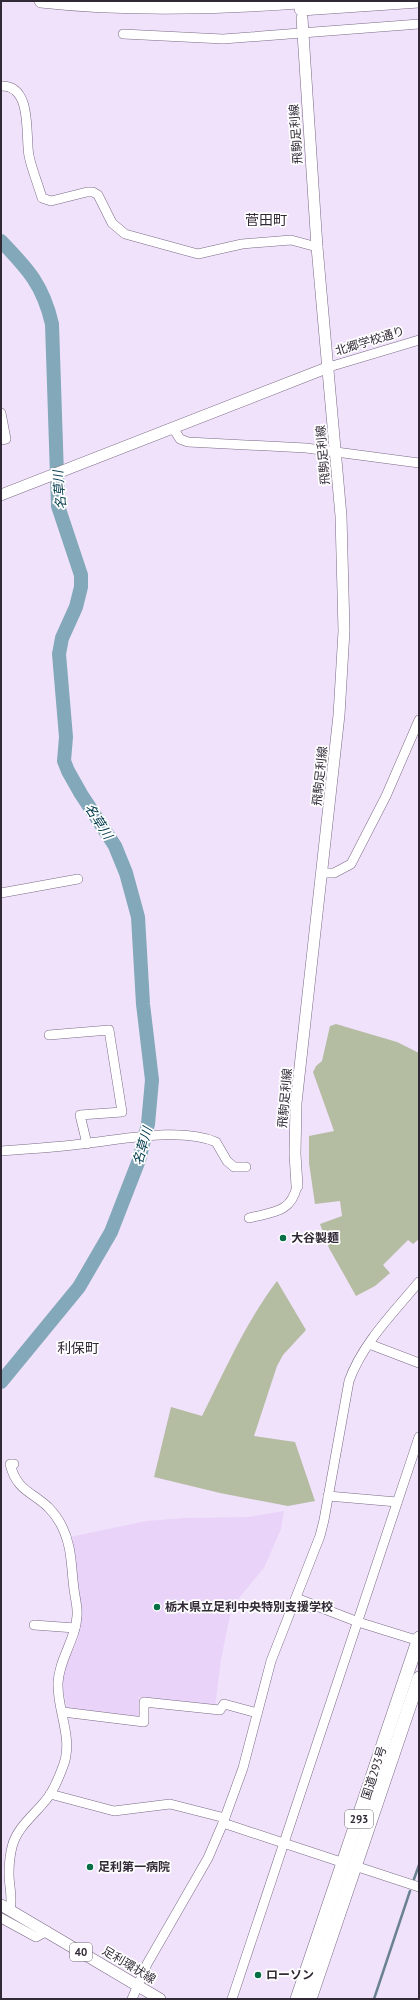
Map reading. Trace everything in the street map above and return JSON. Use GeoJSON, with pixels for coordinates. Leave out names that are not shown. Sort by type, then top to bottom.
{"type":"FeatureCollection","features":[{"type":"Feature","properties":{"kind":"highway"},"geometry":{"type":"LineString","coordinates":[[42,1],[132,6],[246,6],[312,1]]}},
{"type":"Feature","properties":{"kind":"highway"},"geometry":{"type":"LineString","coordinates":[[246,6],[282,10],[419,1]]}},
{"type":"Feature","properties":{"kind":"highway","name":"国道293号"},"geometry":{"type":"LineString","coordinates":[[310,1999],[349,1864],[419,1640]]}},
{"type":"Feature","properties":{"kind":"highway","name":"国道293号"},"geometry":{"type":"LineString","coordinates":[[297,1999],[419,1678]]}},
{"type":"Feature","properties":{"kind":"main road","name":"飛駒足利線"},"geometry":{"type":"LineString","coordinates":[[297,1186],[295,1154],[296,1103],[339,715],[344,631],[341,516],[317,247],[302,18]]}},
{"type":"Feature","properties":{"kind":"main road"},"geometry":{"type":"LineString","coordinates":[[1,495],[329,368]]}},
{"type":"Feature","properties":{"kind":"main road","name":"足利環状線"},"geometry":{"type":"LineString","coordinates":[[5,1907],[160,1999]]}},
{"type":"Feature","properties":{"kind":"street"},"geometry":{"type":"LineString","coordinates":[[123,34],[208,39],[419,24]]}},
{"type":"Feature","properties":{"kind":"street"},"geometry":{"type":"LineString","coordinates":[[1,86],[9,86],[16,90],[22,99],[29,157],[42,198],[51,201],[87,192],[93,192],[98,195],[112,223],[125,234],[198,254],[242,244],[291,240],[317,247]]}},
{"type":"Feature","properties":{"kind":"street","name":"北郷学校通り"},"geometry":{"type":"LineString","coordinates":[[329,368],[419,340]]}},
{"type":"Feature","properties":{"kind":"street"},"geometry":{"type":"LineString","coordinates":[[1,413],[6,439],[1,440]]}},
{"type":"Feature","properties":{"kind":"street"},"geometry":{"type":"LineString","coordinates":[[173,428],[180,439],[188,442],[306,448],[419,463]]}},
{"type":"Feature","properties":{"kind":"street"},"geometry":{"type":"LineString","coordinates":[[322,873],[334,873],[351,864],[386,796],[419,720]]}},
{"type":"Feature","properties":{"kind":"street"},"geometry":{"type":"LineString","coordinates":[[1,893],[78,879]]}},
{"type":"Feature","properties":{"kind":"street"},"geometry":{"type":"LineString","coordinates":[[49,1035],[109,1030],[122,1112],[80,1115],[87,1144]]}},
{"type":"Feature","properties":{"kind":"street"},"geometry":{"type":"LineString","coordinates":[[1,1151],[87,1144],[152,1135],[208,1139],[216,1142],[227,1161],[234,1167],[246,1167]]}},
{"type":"Feature","properties":{"kind":"street"},"geometry":{"type":"LineString","coordinates":[[249,1218],[278,1211],[288,1206],[294,1198],[297,1186]]}},
{"type":"Feature","properties":{"kind":"street"},"geometry":{"type":"LineString","coordinates":[[132,1999],[147,1964],[208,1858],[224,1821],[243,1768],[271,1661],[320,1536],[349,1381],[357,1362],[369,1344],[419,1282]]}},
{"type":"Feature","properties":{"kind":"street"},"geometry":{"type":"LineString","coordinates":[[369,1344],[419,1363]]}},
{"type":"Feature","properties":{"kind":"street"},"geometry":{"type":"LineString","coordinates":[[232,1999],[419,1437]]}},
{"type":"Feature","properties":{"kind":"street"},"geometry":{"type":"LineString","coordinates":[[5,1907],[11,1898],[9,1874],[12,1845],[28,1820],[50,1794],[63,1767],[67,1741],[63,1712],[58,1696],[58,1681],[61,1666],[75,1628],[77,1616],[69,1548],[65,1533],[57,1518],[48,1507],[19,1485],[13,1476],[10,1464],[14,1464]]}},
{"type":"Feature","properties":{"kind":"street"},"geometry":{"type":"LineString","coordinates":[[328,1496],[397,1502]]}},
{"type":"Feature","properties":{"kind":"street"},"geometry":{"type":"LineString","coordinates":[[296,1598],[358,1622],[419,1640]]}},
{"type":"Feature","properties":{"kind":"street"},"geometry":{"type":"LineString","coordinates":[[34,1625],[75,1628]]}},
{"type":"Feature","properties":{"kind":"street"},"geometry":{"type":"LineString","coordinates":[[63,1712],[144,1722],[144,1702],[220,1710],[224,1704],[257,1713]]}},
{"type":"Feature","properties":{"kind":"street"},"geometry":{"type":"LineString","coordinates":[[50,1794],[114,1811],[170,1804],[419,1887]]}},
{"type":"Feature","properties":{"kind":"street"},"geometry":{"type":"LineString","coordinates":[[1,1918],[33,1936],[39,1937],[47,1931]]}},
{"type":"Feature","properties":{"kind":"shaded area","name":"栃木県立足利中央特別支援学校"},"geometry":{"type":"Polygon","coordinates":[[[284,1511],[281,1529],[264,1568],[239,1598],[230,1616],[221,1659],[215,1707],[139,1697],[139,1717],[67,1708],[62,1683],[65,1669],[78,1638],[81,1621],[70,1537],[146,1521],[185,1518],[248,1517],[284,1511]]]}},
{"type":"Feature","properties":{"kind":"green space"},"geometry":{"type":"Polygon","coordinates":[[[336,1024],[397,1042],[419,1053],[419,1239],[413,1244],[408,1240],[383,1265],[390,1273],[375,1286],[356,1296],[329,1248],[320,1224],[342,1216],[340,1201],[315,1204],[309,1163],[309,1136],[334,1131],[313,1072],[316,1066],[322,1061],[330,1026],[336,1024]]]}},
{"type":"Feature","properties":{"kind":"green space"},"geometry":{"type":"Polygon","coordinates":[[[277,1281],[306,1330],[283,1355],[277,1366],[254,1436],[295,1442],[315,1501],[288,1506],[220,1493],[154,1477],[171,1407],[202,1416],[255,1313],[277,1281]]]}},
{"type":"Feature","properties":{"kind":"waterway","name":"名草川"},"geometry":{"type":"LineString","coordinates":[[1,241],[27,269],[33,278],[44,299],[52,324],[58,506],[81,575],[81,587],[76,607],[62,638],[59,654],[66,737],[64,761],[81,794],[115,846],[126,873],[138,917],[143,1004],[152,1080],[148,1124],[139,1160],[111,1232],[79,1287],[1,1382]]}},
{"type":"Feature","properties":{"kind":"waterway"},"geometry":{"type":"LineString","coordinates":[[414,1879],[419,1865]]}},
{"type":"Feature","properties":{"kind":"waterway"},"geometry":{"type":"LineString","coordinates":[[374,1999],[410,1891]]}},
{"type":"Feature","properties":{"kind":"place","name":"大谷製麺"},"geometry":{"type":"Point","coordinates":[283,1238]}},
{"type":"Feature","properties":{"kind":"place","name":"栃木県立足利中央特別支援学校"},"geometry":{"type":"Point","coordinates":[157,1607]}},
{"type":"Feature","properties":{"kind":"place","name":"足利第一病院"},"geometry":{"type":"Point","coordinates":[90,1867]}},
{"type":"Feature","properties":{"kind":"place","name":"ローソン"},"geometry":{"type":"Point","coordinates":[258,1975]}},
{"type":"Feature","properties":{"kind":"district","name":"菅田町"},"geometry":{"type":"Point","coordinates":[266,220]}},
{"type":"Feature","properties":{"kind":"district","name":"利保町"},"geometry":{"type":"Point","coordinates":[78,1348]}}]}
